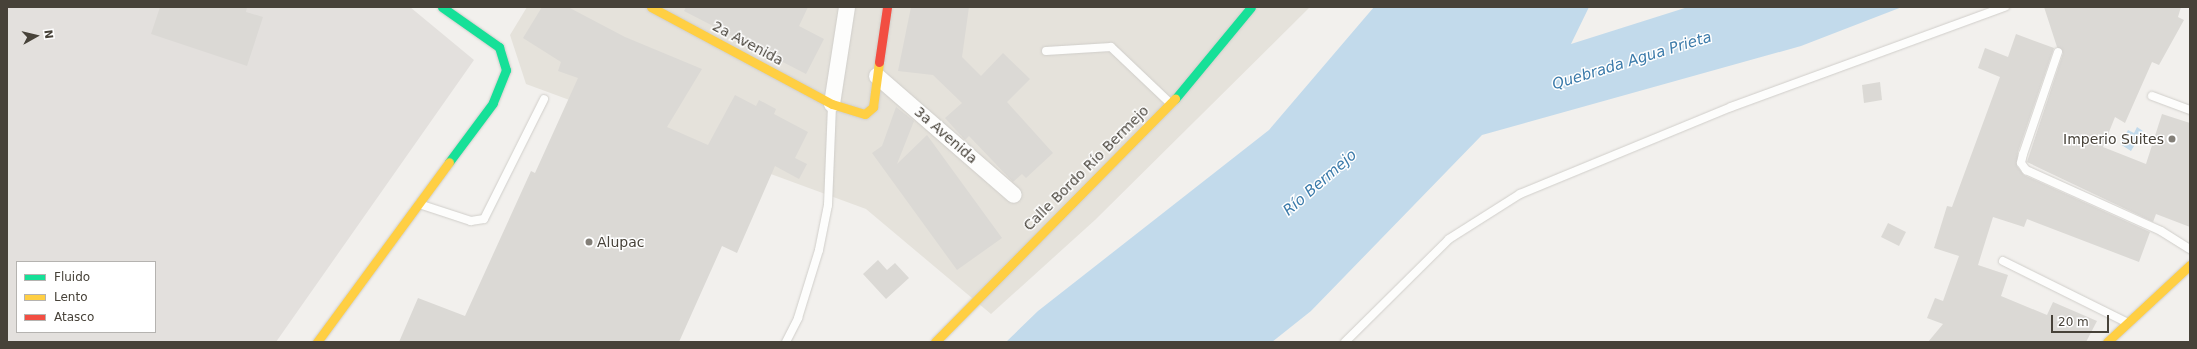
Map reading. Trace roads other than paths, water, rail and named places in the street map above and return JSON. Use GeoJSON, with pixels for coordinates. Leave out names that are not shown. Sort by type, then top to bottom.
{"type":"FeatureCollection","features":[{"type":"Feature","properties":{"kind":"street"},"geometry":{"type":"LineString","coordinates":[[317,342],[493,103],[506,70],[499,47],[442,7]]}},
{"type":"Feature","properties":{"kind":"street","name":"2a Avenida"},"geometry":{"type":"LineString","coordinates":[[651,7],[832,104],[864,114],[873,107],[877,76]]}},
{"type":"Feature","properties":{"kind":"street"},"geometry":{"type":"LineString","coordinates":[[832,104],[847,7]]}},
{"type":"Feature","properties":{"kind":"street"},"geometry":{"type":"LineString","coordinates":[[877,76],[887,7]]}},
{"type":"Feature","properties":{"kind":"street","name":"Calle Bordo Río Bermejo"},"geometry":{"type":"LineString","coordinates":[[935,342],[1171,103],[1251,7]]}},
{"type":"Feature","properties":{"kind":"street","name":"3a Avenida"},"geometry":{"type":"LineString","coordinates":[[877,76],[1014,195]]}},
{"type":"Feature","properties":{"kind":"street"},"geometry":{"type":"LineString","coordinates":[[2107,342],[2126,322],[2190,265]]}},
{"type":"Feature","properties":{"kind":"lane"},"geometry":{"type":"LineString","coordinates":[[1345,342],[1370,321],[1449,239],[1520,194],[1732,107],[2005,7]]}},
{"type":"Feature","properties":{"kind":"lane"},"geometry":{"type":"LineString","coordinates":[[1046,51],[1112,47],[1171,103]]}},
{"type":"Feature","properties":{"kind":"lane"},"geometry":{"type":"LineString","coordinates":[[2058,52],[2021,163],[2026,170],[2161,231],[2190,250]]}},
{"type":"Feature","properties":{"kind":"lane"},"geometry":{"type":"LineString","coordinates":[[2152,96],[2190,110]]}},
{"type":"Feature","properties":{"kind":"lane"},"geometry":{"type":"LineString","coordinates":[[418,204],[471,221],[484,219],[544,99]]}},
{"type":"Feature","properties":{"kind":"lane"},"geometry":{"type":"LineString","coordinates":[[786,342],[798,318],[819,250],[828,204],[832,104]]}},
{"type":"Feature","properties":{"kind":"lane"},"geometry":{"type":"LineString","coordinates":[[2003,262],[2126,322]]}},
{"type":"Feature","properties":{"kind":"water"},"geometry":{"type":"Polygon","coordinates":[[[1374,7],[1589,7],[1571,44],[1688,7],[1902,7],[1801,46],[1482,135],[1311,311],[1272,342],[1006,342],[1038,311],[1269,130],[1374,7]]]}},
{"type":"Feature","properties":{"kind":"water"},"geometry":{"type":"Polygon","coordinates":[[[2137,127],[2143,131],[2131,151],[2120,144],[2128,130],[2134,133],[2137,127]]]}},
{"type":"Feature","properties":{"kind":"place","name":"Imperio Suites"},"geometry":{"type":"Point","coordinates":[2172,139]}},
{"type":"Feature","properties":{"kind":"place","name":"Alupac"},"geometry":{"type":"Point","coordinates":[589,242]}},
{"type":"Feature","properties":{"kind":"water label","name":"Quebrada Agua Prieta"},"geometry":{"type":"Point","coordinates":[1632,61]}},
{"type":"Feature","properties":{"kind":"water label","name":"Río Bermejo"},"geometry":{"type":"Point","coordinates":[1320,183]}}]}
